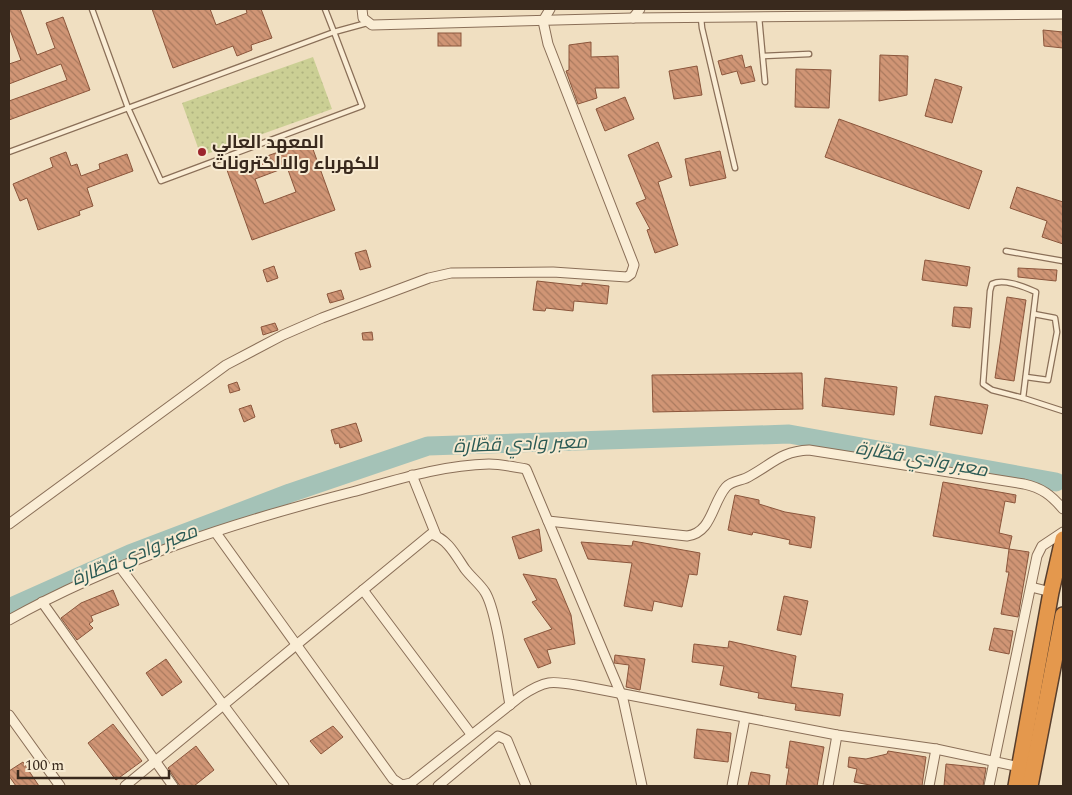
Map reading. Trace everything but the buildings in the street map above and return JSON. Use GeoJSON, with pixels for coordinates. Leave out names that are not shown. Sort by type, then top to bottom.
{"type":"FeatureCollection","features":[{"type":"Feature","properties":{"kind":"highway"},"geometry":{"type":"LineString","coordinates":[[1016,786],[1051,592],[1063,539]]}},
{"type":"Feature","properties":{"kind":"highway"},"geometry":{"type":"LineString","coordinates":[[1030,786],[1063,615]]}},
{"type":"Feature","properties":{"kind":"street"},"geometry":{"type":"LineString","coordinates":[[362,9],[366,23],[372,26],[633,18],[1063,14]]}},
{"type":"Feature","properties":{"kind":"street"},"geometry":{"type":"LineString","coordinates":[[9,524],[226,365],[283,335],[322,318],[421,281],[451,274],[553,272],[627,276],[631,274],[634,265],[556,68],[543,20],[550,9]]}},
{"type":"Feature","properties":{"kind":"street"},"geometry":{"type":"LineString","coordinates":[[633,18],[640,9]]}},
{"type":"Feature","properties":{"kind":"street"},"geometry":{"type":"LineString","coordinates":[[744,17],[750,9]]}},
{"type":"Feature","properties":{"kind":"street"},"geometry":{"type":"LineString","coordinates":[[847,17],[854,9]]}},
{"type":"Feature","properties":{"kind":"street"},"geometry":{"type":"LineString","coordinates":[[548,521],[687,536],[696,535],[705,527],[727,486],[749,477],[775,459],[794,450],[809,450],[1024,484],[1042,488],[1063,509]]}},
{"type":"Feature","properties":{"kind":"street"},"geometry":{"type":"LineString","coordinates":[[9,620],[42,602],[120,567],[296,506],[412,474],[488,464],[526,469],[621,693],[642,786]]}},
{"type":"Feature","properties":{"kind":"street"},"geometry":{"type":"LineString","coordinates":[[412,474],[436,535],[456,553],[466,570],[486,593],[494,618],[510,705]]}},
{"type":"Feature","properties":{"kind":"street"},"geometry":{"type":"LineString","coordinates":[[989,786],[1037,556],[1042,546],[1063,532]]}},
{"type":"Feature","properties":{"kind":"street"},"geometry":{"type":"LineString","coordinates":[[216,533],[393,779],[402,785],[411,783],[510,705],[540,684],[549,682],[621,693],[837,735],[936,749],[1020,767]]}},
{"type":"Feature","properties":{"kind":"street"},"geometry":{"type":"LineString","coordinates":[[124,786],[224,706],[427,535],[436,535]]}},
{"type":"Feature","properties":{"kind":"street"},"geometry":{"type":"LineString","coordinates":[[120,567],[284,786]]}},
{"type":"Feature","properties":{"kind":"street"},"geometry":{"type":"LineString","coordinates":[[1031,587],[1051,592]]}},
{"type":"Feature","properties":{"kind":"street"},"geometry":{"type":"LineString","coordinates":[[363,590],[472,734]]}},
{"type":"Feature","properties":{"kind":"street"},"geometry":{"type":"LineString","coordinates":[[42,602],[173,786]]}},
{"type":"Feature","properties":{"kind":"street"},"geometry":{"type":"LineString","coordinates":[[9,715],[55,785]]}},
{"type":"Feature","properties":{"kind":"street"},"geometry":{"type":"LineString","coordinates":[[732,786],[745,718]]}},
{"type":"Feature","properties":{"kind":"street"},"geometry":{"type":"LineString","coordinates":[[828,786],[837,735]]}},
{"type":"Feature","properties":{"kind":"street"},"geometry":{"type":"LineString","coordinates":[[438,786],[498,736],[507,740],[526,786]]}},
{"type":"Feature","properties":{"kind":"street"},"geometry":{"type":"LineString","coordinates":[[928,786],[936,749]]}},
{"type":"Feature","properties":{"kind":"lane"},"geometry":{"type":"LineString","coordinates":[[92,9],[128,108],[161,181],[362,106],[325,9]]}},
{"type":"Feature","properties":{"kind":"lane"},"geometry":{"type":"LineString","coordinates":[[759,17],[766,82]]}},
{"type":"Feature","properties":{"kind":"lane"},"geometry":{"type":"LineString","coordinates":[[701,18],[735,168]]}},
{"type":"Feature","properties":{"kind":"lane"},"geometry":{"type":"LineString","coordinates":[[9,152],[334,32],[366,23]]}},
{"type":"Feature","properties":{"kind":"lane"},"geometry":{"type":"LineString","coordinates":[[763,56],[809,54]]}},
{"type":"Feature","properties":{"kind":"lane"},"geometry":{"type":"LineString","coordinates":[[1006,251],[1063,261]]}},
{"type":"Feature","properties":{"kind":"lane"},"geometry":{"type":"LineString","coordinates":[[1024,398],[1036,292],[1026,287],[997,282],[992,284],[982,384],[992,390],[1063,411]]}},
{"type":"Feature","properties":{"kind":"lane"},"geometry":{"type":"LineString","coordinates":[[1026,377],[1048,380],[1057,332],[1054,318],[1034,314]]}},
{"type":"Feature","properties":{"kind":"green space"},"geometry":{"type":"Polygon","coordinates":[[[313,57],[332,109],[201,156],[182,103],[313,57]]]}},
{"type":"Feature","properties":{"kind":"waterway","name":"معبر وادي قطّارة"},"geometry":{"type":"LineString","coordinates":[[9,608],[130,554],[290,493],[428,446],[789,434],[1056,482]]}},
{"type":"Feature","properties":{"kind":"place","name":"المعهد العالي للكهرباء والالكترونات"},"geometry":{"type":"Point","coordinates":[202,152]}}]}
